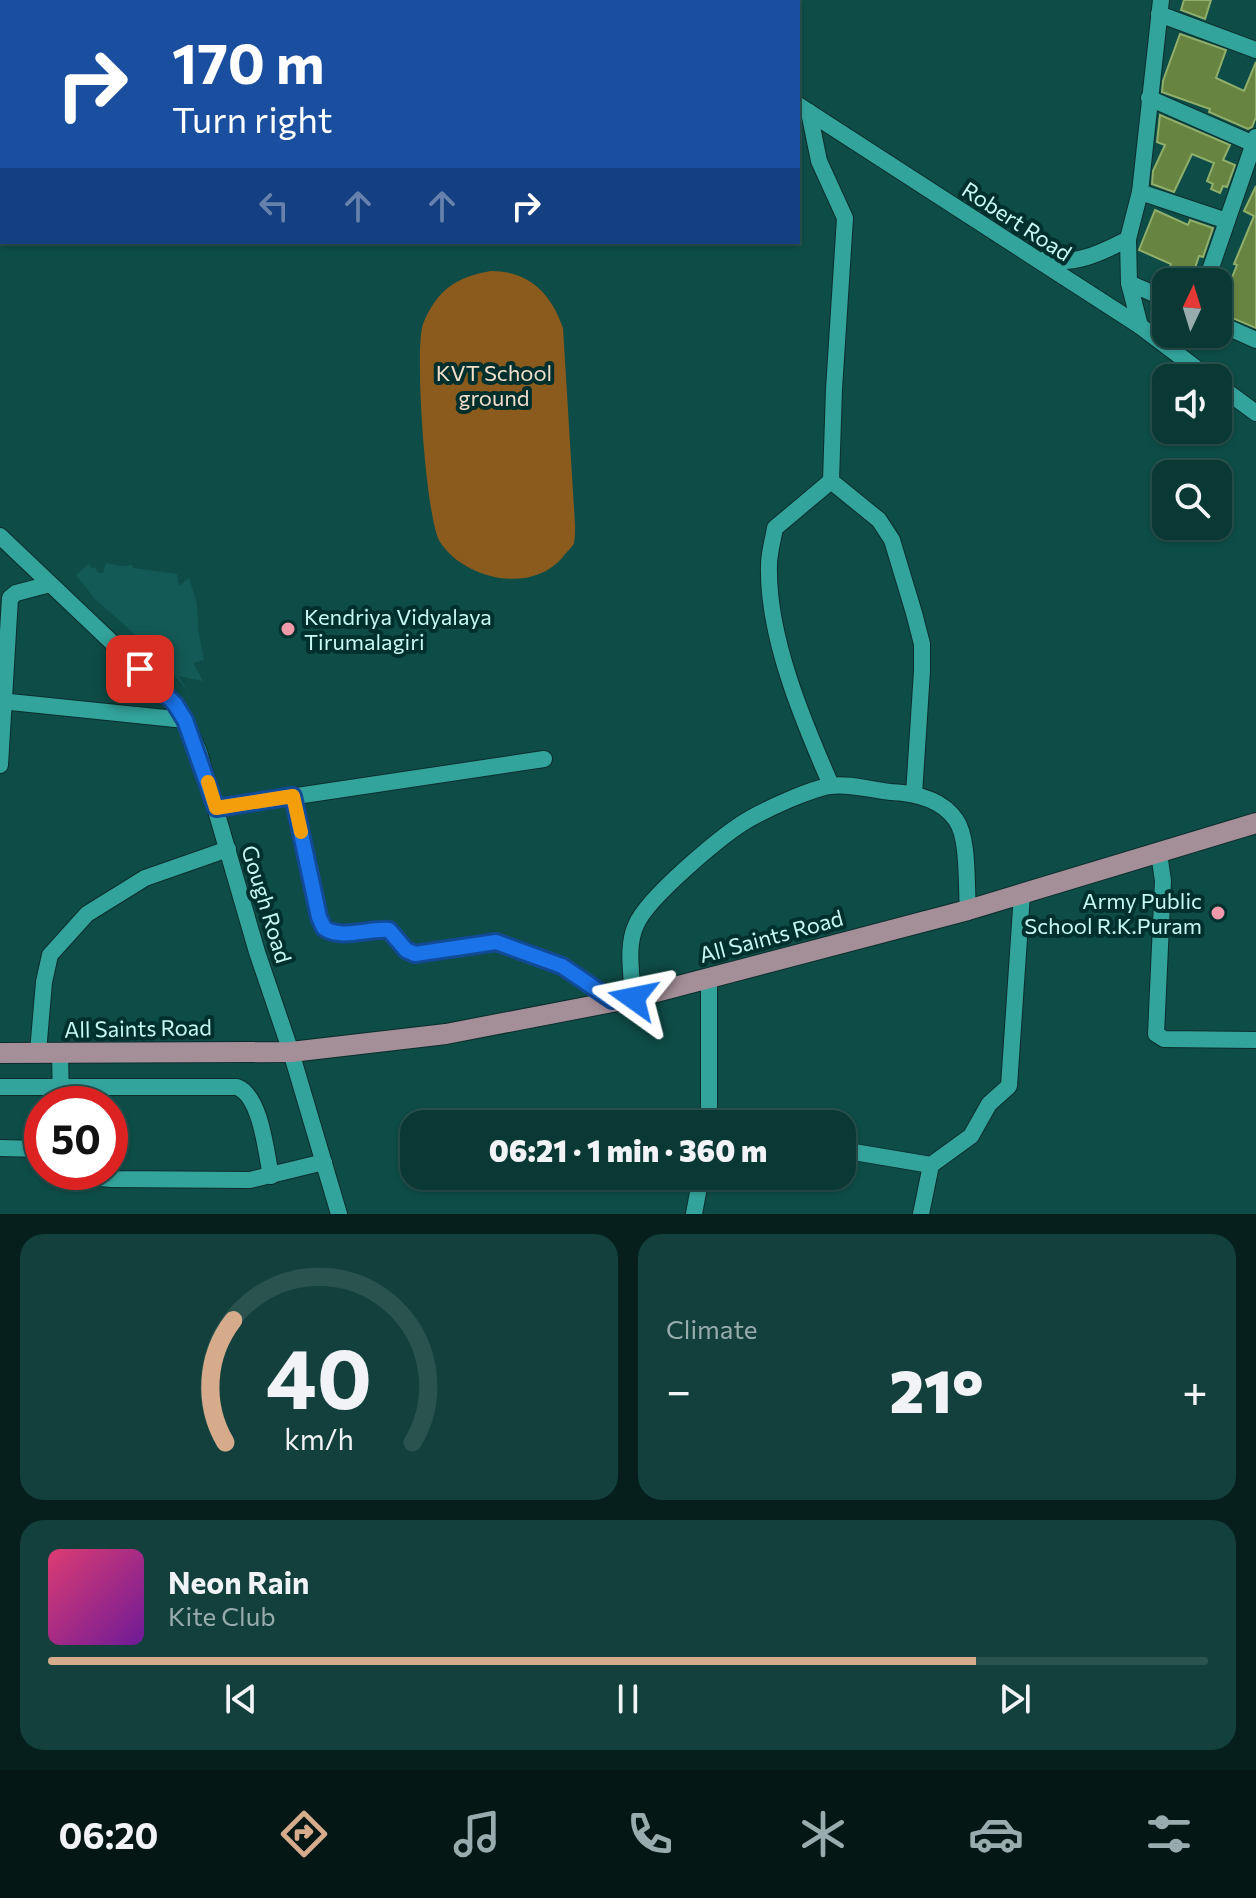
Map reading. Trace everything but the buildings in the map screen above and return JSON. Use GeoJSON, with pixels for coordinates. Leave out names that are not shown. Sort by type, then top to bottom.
{"type":"FeatureCollection","features":[{"type":"Feature","properties":{"kind":"main road","name":"All Saints Road"},"geometry":{"type":"LineString","coordinates":[[0,1053],[291,1052],[446,1034],[633,998],[968,910],[1256,823]]}},
{"type":"Feature","properties":{"kind":"street"},"geometry":{"type":"LineString","coordinates":[[562,0],[571,0]]}},
{"type":"Feature","properties":{"kind":"street"},"geometry":{"type":"LineString","coordinates":[[1140,326],[1129,283],[1128,239],[1140,192],[1160,7],[1256,50]]}},
{"type":"Feature","properties":{"kind":"street"},"geometry":{"type":"LineString","coordinates":[[1149,98],[1255,142],[1211,268]]}},
{"type":"Feature","properties":{"kind":"street"},"geometry":{"type":"LineString","coordinates":[[803,109],[819,161],[845,218],[831,481],[775,528],[768,563],[777,636],[800,713],[831,785]]}},
{"type":"Feature","properties":{"kind":"street","name":"Robert Road"},"geometry":{"type":"LineString","coordinates":[[803,109],[1140,326],[1190,364]]}},
{"type":"Feature","properties":{"kind":"street"},"geometry":{"type":"LineString","coordinates":[[1140,192],[1227,221]]}},
{"type":"Feature","properties":{"kind":"street"},"geometry":{"type":"LineString","coordinates":[[1034,259],[1062,263],[1090,258],[1128,239]]}},
{"type":"Feature","properties":{"kind":"street"},"geometry":{"type":"LineString","coordinates":[[1129,283],[1152,293]]}},
{"type":"Feature","properties":{"kind":"street"},"geometry":{"type":"LineString","coordinates":[[1232,329],[1256,340]]}},
{"type":"Feature","properties":{"kind":"street"},"geometry":{"type":"LineString","coordinates":[[1232,394],[1255,408]]}},
{"type":"Feature","properties":{"kind":"street"},"geometry":{"type":"LineString","coordinates":[[831,481],[879,520],[892,540],[914,613],[922,644],[914,794]]}},
{"type":"Feature","properties":{"kind":"street","name":"Gough Road"},"geometry":{"type":"LineString","coordinates":[[0,536],[162,690],[185,720],[216,808],[257,952],[291,1052],[339,1214]]}},
{"type":"Feature","properties":{"kind":"street"},"geometry":{"type":"LineString","coordinates":[[0,764],[10,598],[16,593],[50,584]]}},
{"type":"Feature","properties":{"kind":"street"},"geometry":{"type":"LineString","coordinates":[[3,701],[185,720]]}},
{"type":"Feature","properties":{"kind":"street"},"geometry":{"type":"LineString","coordinates":[[216,808],[544,759]]}},
{"type":"Feature","properties":{"kind":"street"},"geometry":{"type":"LineString","coordinates":[[633,998],[631,939],[636,923],[650,905],[748,819],[831,785],[914,794],[944,808],[956,820],[964,854],[968,910]]}},
{"type":"Feature","properties":{"kind":"street"},"geometry":{"type":"LineString","coordinates":[[293,796],[319,917],[329,932],[340,934],[372,928],[389,930],[406,950],[415,954],[496,942],[562,966],[612,1000]]}},
{"type":"Feature","properties":{"kind":"street"},"geometry":{"type":"LineString","coordinates":[[38,1052],[44,982],[50,955],[59,943],[87,914],[124,889],[145,878],[228,849]]}},
{"type":"Feature","properties":{"kind":"street"},"geometry":{"type":"LineString","coordinates":[[1159,853],[1163,881],[1156,1034],[1164,1039],[1256,1040]]}},
{"type":"Feature","properties":{"kind":"street"},"geometry":{"type":"LineString","coordinates":[[921,1214],[931,1165],[971,1136],[989,1104],[1009,1086],[1022,894]]}},
{"type":"Feature","properties":{"kind":"street"},"geometry":{"type":"LineString","coordinates":[[709,977],[709,1110]]}},
{"type":"Feature","properties":{"kind":"street"},"geometry":{"type":"LineString","coordinates":[[60,1053],[60,1086]]}},
{"type":"Feature","properties":{"kind":"street"},"geometry":{"type":"LineString","coordinates":[[128,1086],[225,1086],[245,1090],[255,1103],[271,1176]]}},
{"type":"Feature","properties":{"kind":"street"},"geometry":{"type":"LineString","coordinates":[[0,1087],[24,1087]]}},
{"type":"Feature","properties":{"kind":"street"},"geometry":{"type":"LineString","coordinates":[[0,1148],[24,1149]]}},
{"type":"Feature","properties":{"kind":"street"},"geometry":{"type":"LineString","coordinates":[[856,1152],[931,1165]]}},
{"type":"Feature","properties":{"kind":"street"},"geometry":{"type":"LineString","coordinates":[[128,1179],[250,1180],[324,1162]]}},
{"type":"Feature","properties":{"kind":"street"},"geometry":{"type":"LineString","coordinates":[[694,1214],[698,1190]]}},
{"type":"Feature","properties":{"kind":"shaded area"},"geometry":{"type":"Polygon","coordinates":[[[106,563],[177,574],[179,586],[189,578],[197,604],[204,660],[193,663],[203,681],[178,676],[191,694],[146,644],[95,599],[76,575],[89,564],[98,573],[103,573],[106,563]]]}},
{"type":"Feature","properties":{"kind":"green space","name":"KVT School ground"},"geometry":{"type":"Polygon","coordinates":[[[491,271],[517,275],[537,286],[552,304],[563,328],[574,543],[549,569],[516,579],[499,578],[465,566],[440,542],[430,503],[423,434],[420,366],[423,324],[435,302],[449,287],[468,277],[491,271]]]}},
{"type":"Feature","properties":{"kind":"slow traffic"},"geometry":{"type":"LineString","coordinates":[[208,782],[216,808],[293,796],[301,832]]}},
{"type":"Feature","properties":{"kind":"place","name":"Kendriya Vidyalaya Tirumalagiri"},"geometry":{"type":"Point","coordinates":[288,629]}},
{"type":"Feature","properties":{"kind":"place","name":"Army Public School R.K.Puram"},"geometry":{"type":"Point","coordinates":[1218,913]}},
{"type":"Feature","properties":{"kind":"route"},"geometry":{"type":"LineString","coordinates":[[140,669],[175,704],[185,720],[199,752],[216,808],[293,796],[319,917],[329,932],[340,934],[372,928],[389,930],[406,950],[415,954],[496,942],[562,966],[612,1000],[633,998]]}}]}
